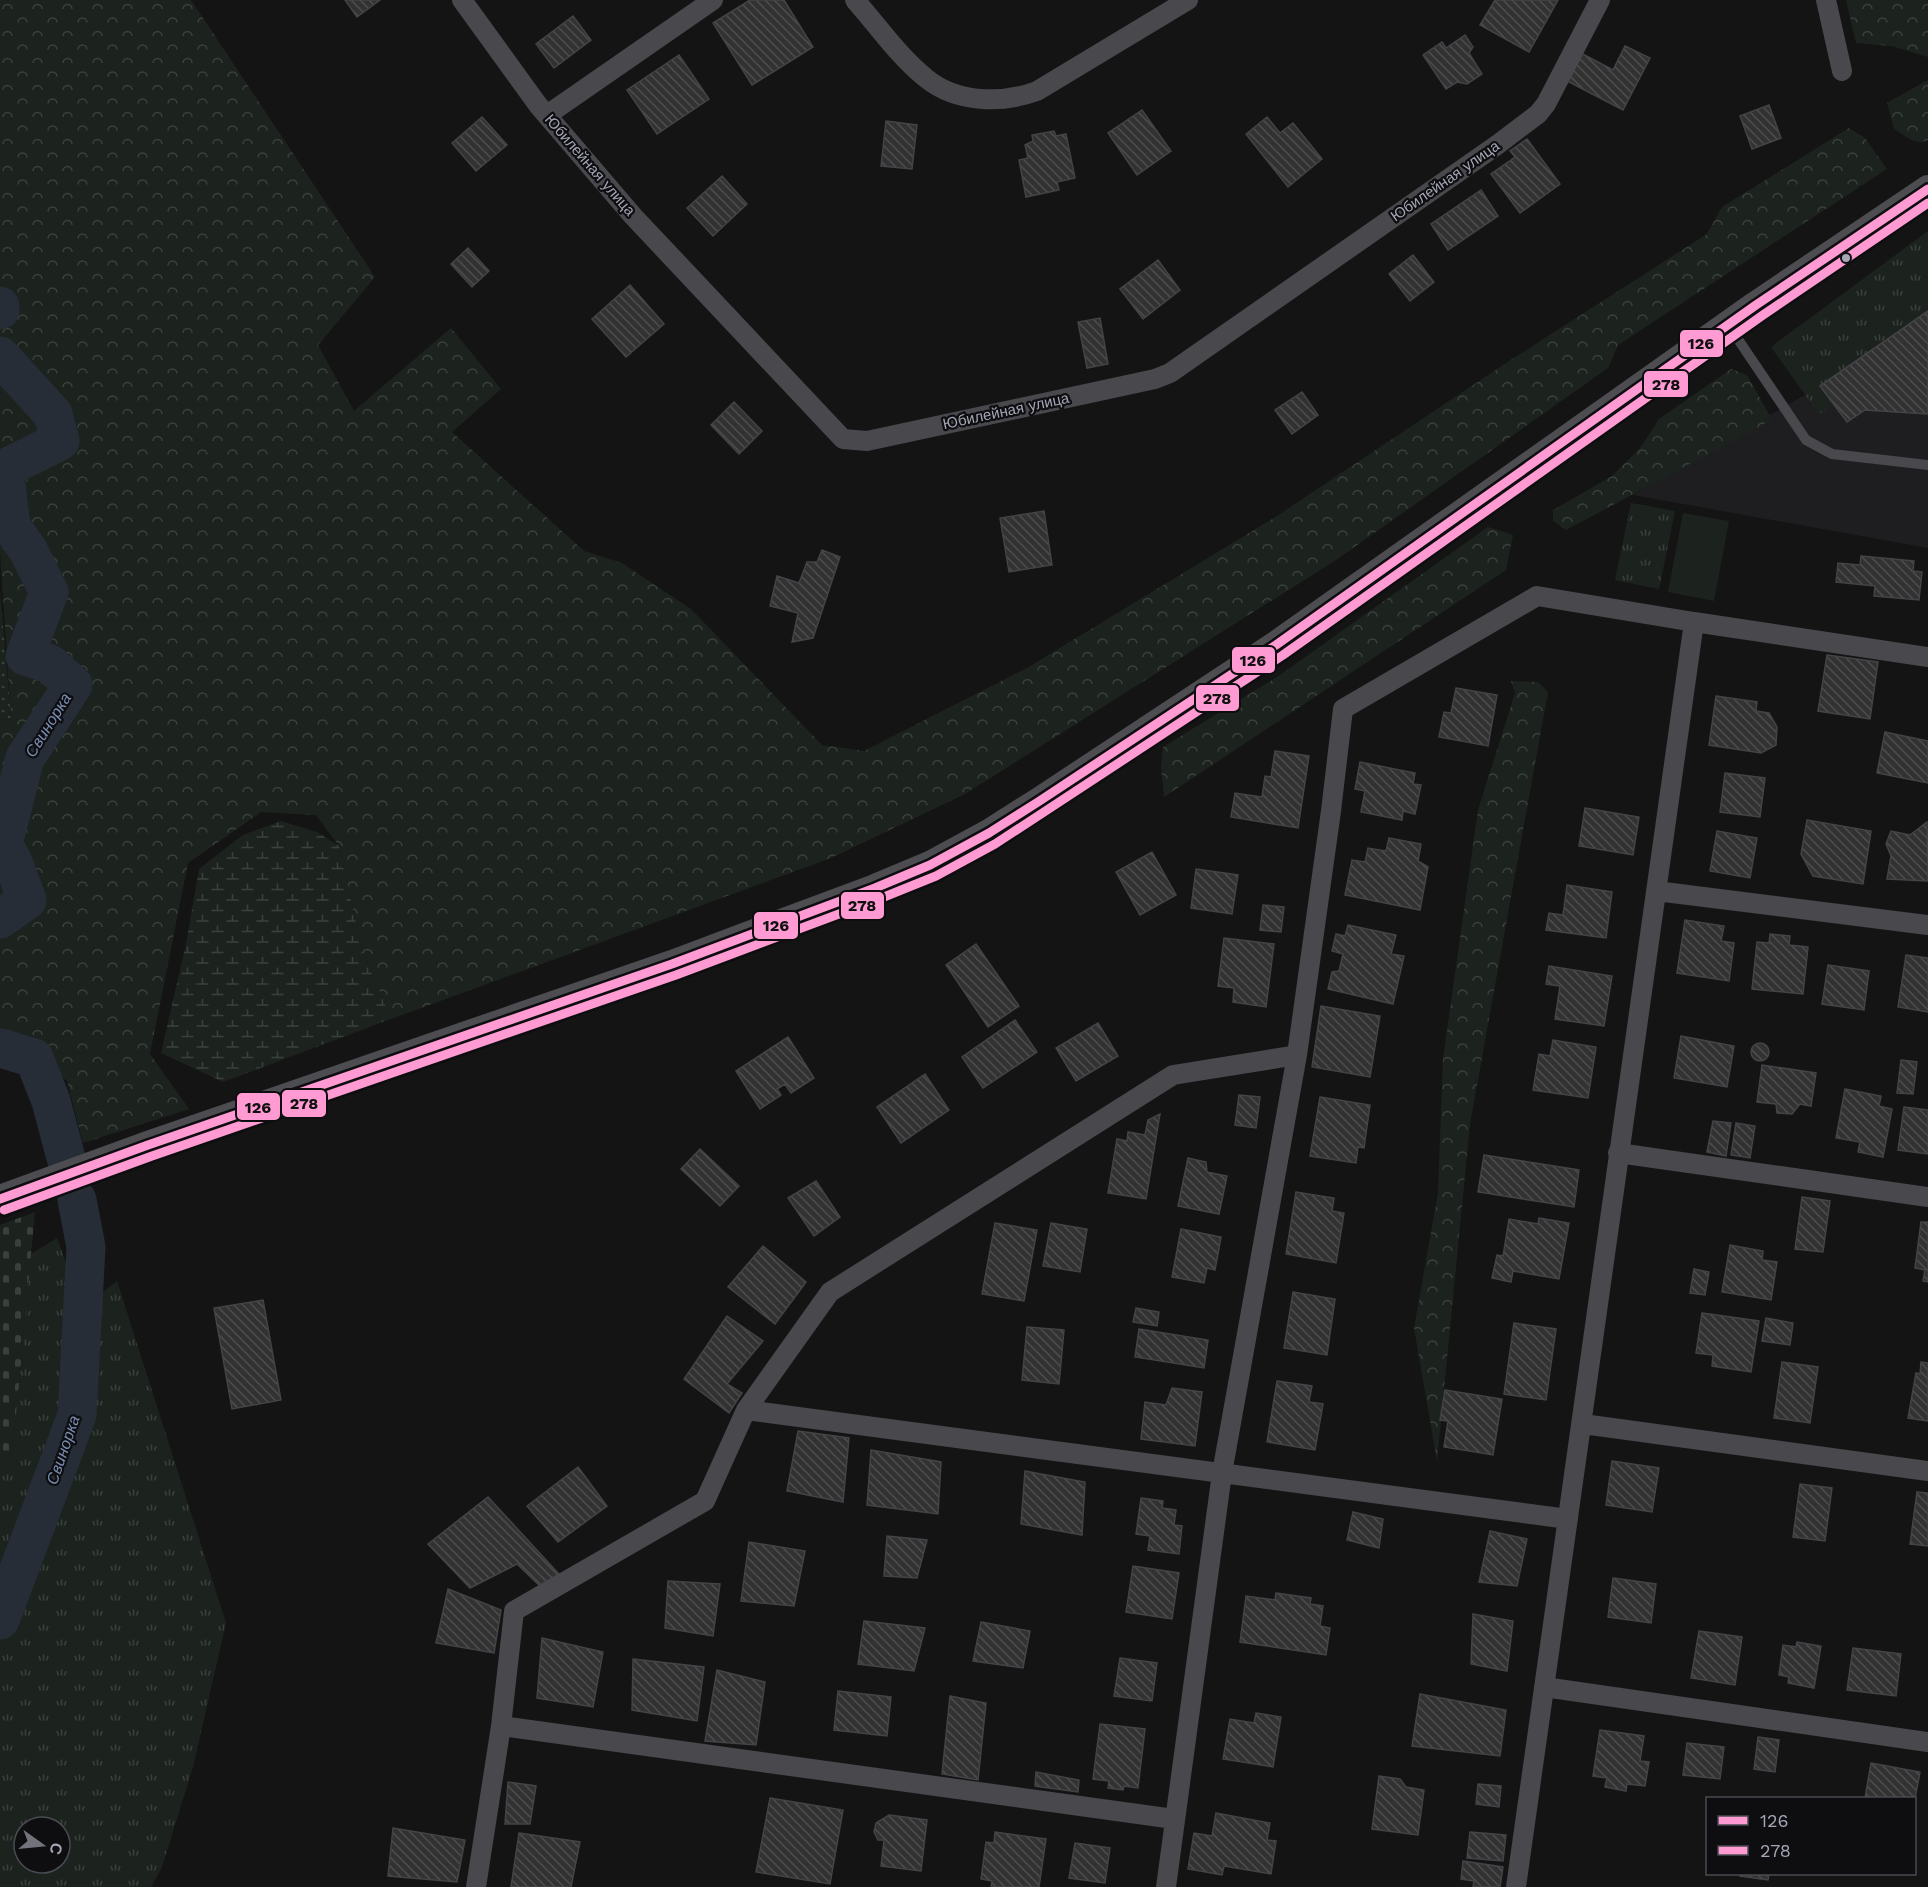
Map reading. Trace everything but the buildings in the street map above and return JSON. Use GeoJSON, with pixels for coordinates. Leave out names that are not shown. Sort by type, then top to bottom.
{"type":"FeatureCollection","features":[{"type":"Feature","properties":{"kind":"main road"},"geometry":{"type":"LineString","coordinates":[[0,1199],[148,1145],[672,964],[930,865],[989,833],[1038,802],[1276,645],[1728,325],[1928,189]]}},
{"type":"Feature","properties":{"kind":"street","name":"Юбилейная улица"},"geometry":{"type":"LineString","coordinates":[[462,0],[547,115],[633,216],[843,439],[867,441],[1155,379],[1170,373],[1538,114],[1546,104],[1600,0]]}},
{"type":"Feature","properties":{"kind":"street"},"geometry":{"type":"LineString","coordinates":[[547,115],[713,0]]}},
{"type":"Feature","properties":{"kind":"street"},"geometry":{"type":"LineString","coordinates":[[855,0],[912,66],[928,80],[942,88],[985,100],[1019,97],[1036,91],[1188,0]]}},
{"type":"Feature","properties":{"kind":"street"},"geometry":{"type":"LineString","coordinates":[[1826,0],[1842,71]]}},
{"type":"Feature","properties":{"kind":"street"},"geometry":{"type":"LineString","coordinates":[[1166,1887],[1222,1473],[1298,1055],[1331,811],[1342,709],[1537,596],[1928,657]]}},
{"type":"Feature","properties":{"kind":"street"},"geometry":{"type":"LineString","coordinates":[[1516,1887],[1694,622]]}},
{"type":"Feature","properties":{"kind":"street"},"geometry":{"type":"LineString","coordinates":[[1656,891],[1928,925]]}},
{"type":"Feature","properties":{"kind":"street"},"geometry":{"type":"LineString","coordinates":[[476,1887],[501,1726],[514,1611],[705,1502],[746,1410],[830,1292],[918,1234],[1173,1075],[1298,1055]]}},
{"type":"Feature","properties":{"kind":"street"},"geometry":{"type":"LineString","coordinates":[[1618,1153],[1928,1197]]}},
{"type":"Feature","properties":{"kind":"street"},"geometry":{"type":"LineString","coordinates":[[746,1410],[1568,1519]]}},
{"type":"Feature","properties":{"kind":"street"},"geometry":{"type":"LineString","coordinates":[[1582,1424],[1928,1472]]}},
{"type":"Feature","properties":{"kind":"street"},"geometry":{"type":"LineString","coordinates":[[1544,1687],[1928,1742]]}},
{"type":"Feature","properties":{"kind":"street"},"geometry":{"type":"LineString","coordinates":[[501,1726],[1174,1819]]}},
{"type":"Feature","properties":{"kind":"lane"},"geometry":{"type":"LineString","coordinates":[[1728,325],[1806,440],[1832,454],[1928,465]]}},
{"type":"Feature","properties":{"kind":"shaded area"},"geometry":{"type":"Polygon","coordinates":[[[1928,311],[1928,548],[1633,495],[1820,386],[1928,311]]]}},
{"type":"Feature","properties":{"kind":"green space"},"geometry":{"type":"Polygon","coordinates":[[[0,0],[191,0],[375,277],[318,345],[354,411],[451,328],[501,389],[452,432],[584,551],[622,563],[691,609],[822,745],[864,751],[1027,668],[1277,516],[1506,363],[1707,234],[1722,207],[1849,128],[1865,138],[1887,169],[1618,345],[1608,368],[1336,560],[965,794],[831,858],[391,1019],[362,950],[339,846],[316,815],[261,812],[188,863],[150,1054],[189,1109],[83,1143],[67,1081],[10,1035],[0,1035],[0,720],[11,718],[0,552],[0,0]]]}},
{"type":"Feature","properties":{"kind":"green space"},"geometry":{"type":"Polygon","coordinates":[[[1846,0],[1928,0],[1928,57],[1892,46],[1856,43],[1846,0]]]}},
{"type":"Feature","properties":{"kind":"green space"},"geometry":{"type":"Polygon","coordinates":[[[1928,80],[1928,140],[1919,142],[1894,129],[1887,103],[1928,80]]]}},
{"type":"Feature","properties":{"kind":"green space"},"geometry":{"type":"Polygon","coordinates":[[[1928,231],[1928,311],[1834,405],[1819,414],[1771,347],[1928,231]]]}},
{"type":"Feature","properties":{"kind":"green space"},"geometry":{"type":"Polygon","coordinates":[[[1731,369],[1747,375],[1771,418],[1763,425],[1566,530],[1553,521],[1553,510],[1612,476],[1641,447],[1659,419],[1731,369]]]}},
{"type":"Feature","properties":{"kind":"green space"},"geometry":{"type":"Polygon","coordinates":[[[1631,503],[1675,511],[1659,589],[1615,580],[1631,503]]]}},
{"type":"Feature","properties":{"kind":"green space"},"geometry":{"type":"Polygon","coordinates":[[[1683,513],[1729,521],[1714,601],[1668,592],[1683,513]]]}},
{"type":"Feature","properties":{"kind":"green space"},"geometry":{"type":"Polygon","coordinates":[[[1488,527],[1513,535],[1506,570],[1164,797],[1161,767],[1163,747],[1280,675],[1488,527]]]}},
{"type":"Feature","properties":{"kind":"green space"},"geometry":{"type":"Polygon","coordinates":[[[0,589],[11,718],[0,720],[0,589]]]}},
{"type":"Feature","properties":{"kind":"green space"},"geometry":{"type":"Polygon","coordinates":[[[1511,681],[1538,682],[1548,692],[1470,1124],[1437,1461],[1414,1328],[1438,1193],[1443,1059],[1478,810],[1515,693],[1511,681]]]}},
{"type":"Feature","properties":{"kind":"green space"},"geometry":{"type":"Polygon","coordinates":[[[281,821],[317,832],[339,846],[362,950],[391,1019],[223,1082],[161,1053],[186,944],[199,869],[243,835],[281,821]]]}},
{"type":"Feature","properties":{"kind":"green space"},"geometry":{"type":"Polygon","coordinates":[[[35,1212],[13,1448],[0,1474],[0,1225],[35,1212]]]}},
{"type":"Feature","properties":{"kind":"green space"},"geometry":{"type":"Polygon","coordinates":[[[57,1238],[82,1309],[117,1281],[226,1623],[193,1767],[162,1867],[151,1887],[0,1887],[0,1474],[13,1448],[31,1254],[57,1238]]]}},
{"type":"Feature","properties":{"kind":"waterway","name":"Свинорка"},"geometry":{"type":"LineString","coordinates":[[0,356],[53,414],[60,441],[4,469],[11,526],[28,550],[49,592],[25,656],[50,664],[73,685],[25,758],[3,844],[13,862],[27,900],[0,919]]}},
{"type":"Feature","properties":{"kind":"waterway","name":"Свинорка"},"geometry":{"type":"LineString","coordinates":[[0,1048],[34,1058],[51,1101],[66,1158]]}},
{"type":"Feature","properties":{"kind":"waterway","name":"Свинорка"},"geometry":{"type":"LineString","coordinates":[[0,1620],[77,1415],[86,1247],[77,1200]]}},
{"type":"Feature","properties":{"kind":"transit line","name":"126"},"geometry":{"type":"LineString","coordinates":[[0,1199],[148,1145],[672,964],[930,865],[989,833],[1038,802],[1276,645],[1756,305],[1928,189]]}},
{"type":"Feature","properties":{"kind":"transit line","name":"278"},"geometry":{"type":"LineString","coordinates":[[4,1210],[152,1156],[676,975],[936,876],[995,844],[1283,655],[1763,315],[1928,203]]}}]}
